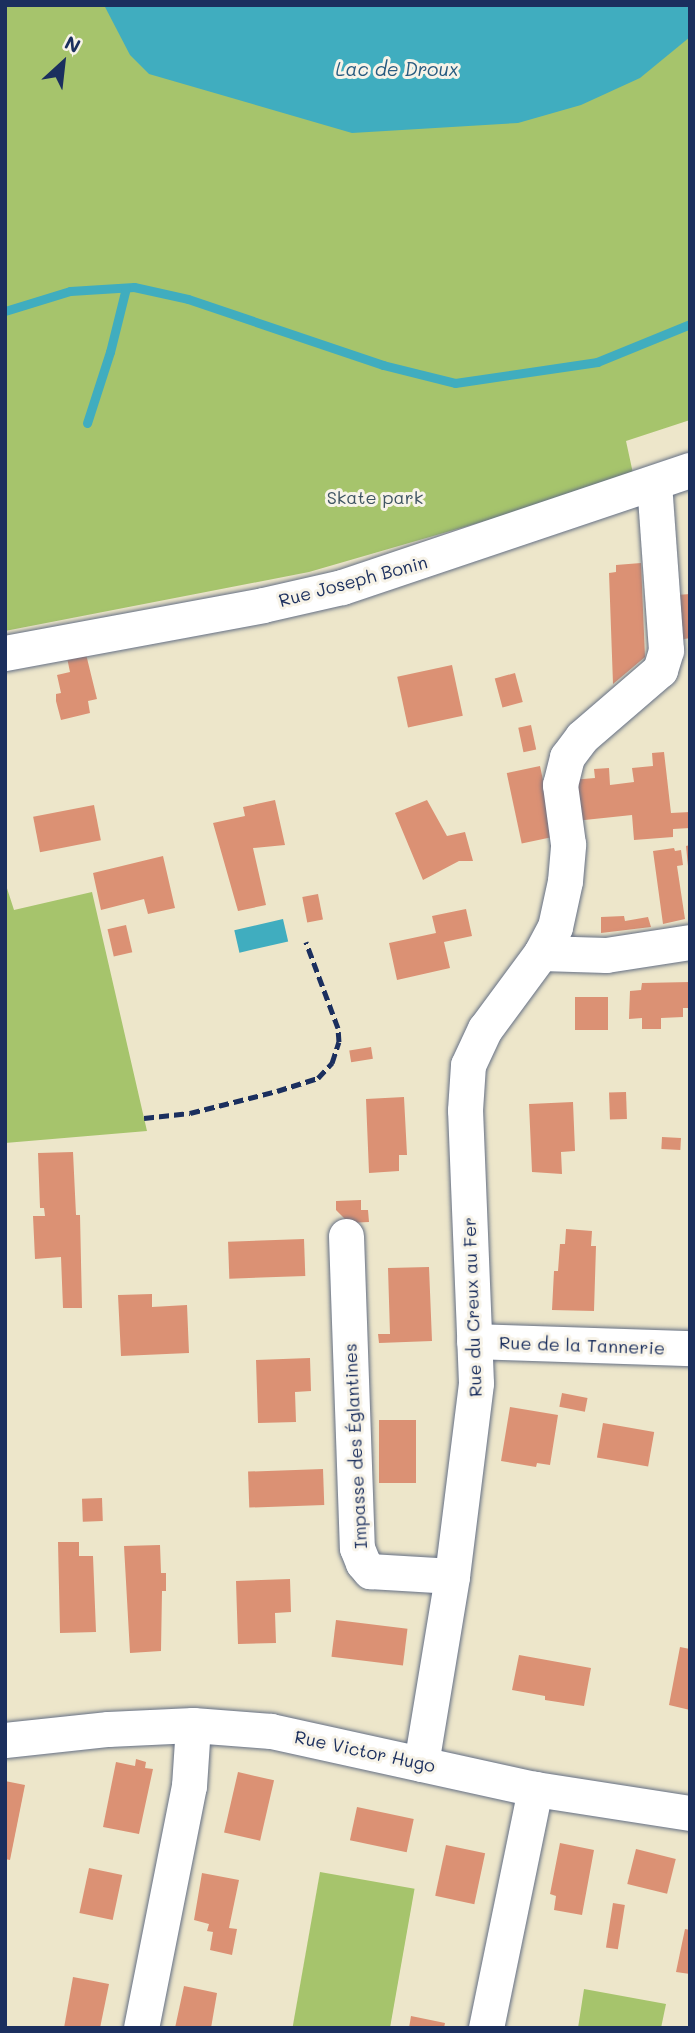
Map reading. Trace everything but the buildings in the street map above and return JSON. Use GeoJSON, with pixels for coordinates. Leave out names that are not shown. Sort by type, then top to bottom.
{"type":"FeatureCollection","features":[{"type":"Feature","properties":{"kind":"street","name":"Rue Joseph Bonin"},"geometry":{"type":"LineString","coordinates":[[5,653],[263,606],[342,587],[690,470]]}},
{"type":"Feature","properties":{"kind":"street","name":"Rue du Creux au Fer"},"geometry":{"type":"LineString","coordinates":[[421,1764],[452,1576],[476,1382],[465,1110],[468,1065],[485,1029],[541,953],[555,927],[565,881],[568,844],[560,785],[567,757],[582,737],[660,670],[666,650],[654,482]]}},
{"type":"Feature","properties":{"kind":"street"},"geometry":{"type":"LineString","coordinates":[[541,953],[606,955],[690,942]]}},
{"type":"Feature","properties":{"kind":"street","name":"Impasse des Églantines"},"geometry":{"type":"LineString","coordinates":[[346,1236],[357,1548],[362,1563],[370,1571],[452,1576]]}},
{"type":"Feature","properties":{"kind":"street","name":"Rue de la Tannerie"},"geometry":{"type":"LineString","coordinates":[[474,1341],[690,1348]]}},
{"type":"Feature","properties":{"kind":"street"},"geometry":{"type":"LineString","coordinates":[[141,2028],[189,1786],[193,1725]]}},
{"type":"Feature","properties":{"kind":"street","name":"Rue Victor Hugo"},"geometry":{"type":"LineString","coordinates":[[5,1740],[108,1729],[193,1725],[271,1731],[535,1789],[690,1813]]}},
{"type":"Feature","properties":{"kind":"street"},"geometry":{"type":"LineString","coordinates":[[486,2028],[535,1789]]}},
{"type":"Feature","properties":{"kind":"green space","name":"Skate park"},"geometry":{"type":"Polygon","coordinates":[[[5,5],[690,5],[690,420],[626,441],[634,478],[309,572],[5,631],[5,5]]]}},
{"type":"Feature","properties":{"kind":"green space"},"geometry":{"type":"Polygon","coordinates":[[[5,882],[14,910],[92,892],[147,1131],[5,1143],[5,882]]]}},
{"type":"Feature","properties":{"kind":"green space"},"geometry":{"type":"Polygon","coordinates":[[[320,1872],[415,1889],[390,2028],[292,2028],[320,1872]]]}},
{"type":"Feature","properties":{"kind":"green space"},"geometry":{"type":"Polygon","coordinates":[[[584,1989],[666,2004],[661,2028],[578,2028],[584,1989]]]}},
{"type":"Feature","properties":{"kind":"water","name":"Lac de Droux"},"geometry":{"type":"Polygon","coordinates":[[[104,5],[690,5],[690,37],[640,78],[581,105],[518,123],[352,133],[149,74],[130,55],[104,5]]]}},
{"type":"Feature","properties":{"kind":"water"},"geometry":{"type":"Polygon","coordinates":[[[283,919],[288,941],[239,953],[234,930],[283,919]]]}},
{"type":"Feature","properties":{"kind":"waterway"},"geometry":{"type":"LineString","coordinates":[[5,311],[70,291],[134,287],[188,299],[383,365],[455,383],[597,362],[690,324]]}},
{"type":"Feature","properties":{"kind":"waterway"},"geometry":{"type":"LineString","coordinates":[[87,423],[110,352],[126,288]]}},
{"type":"Feature","properties":{"kind":"railway"},"geometry":{"type":"LineString","coordinates":[[144,1118],[190,1113],[277,1091],[318,1078],[332,1063],[339,1042],[338,1028],[306,942]]}}]}
